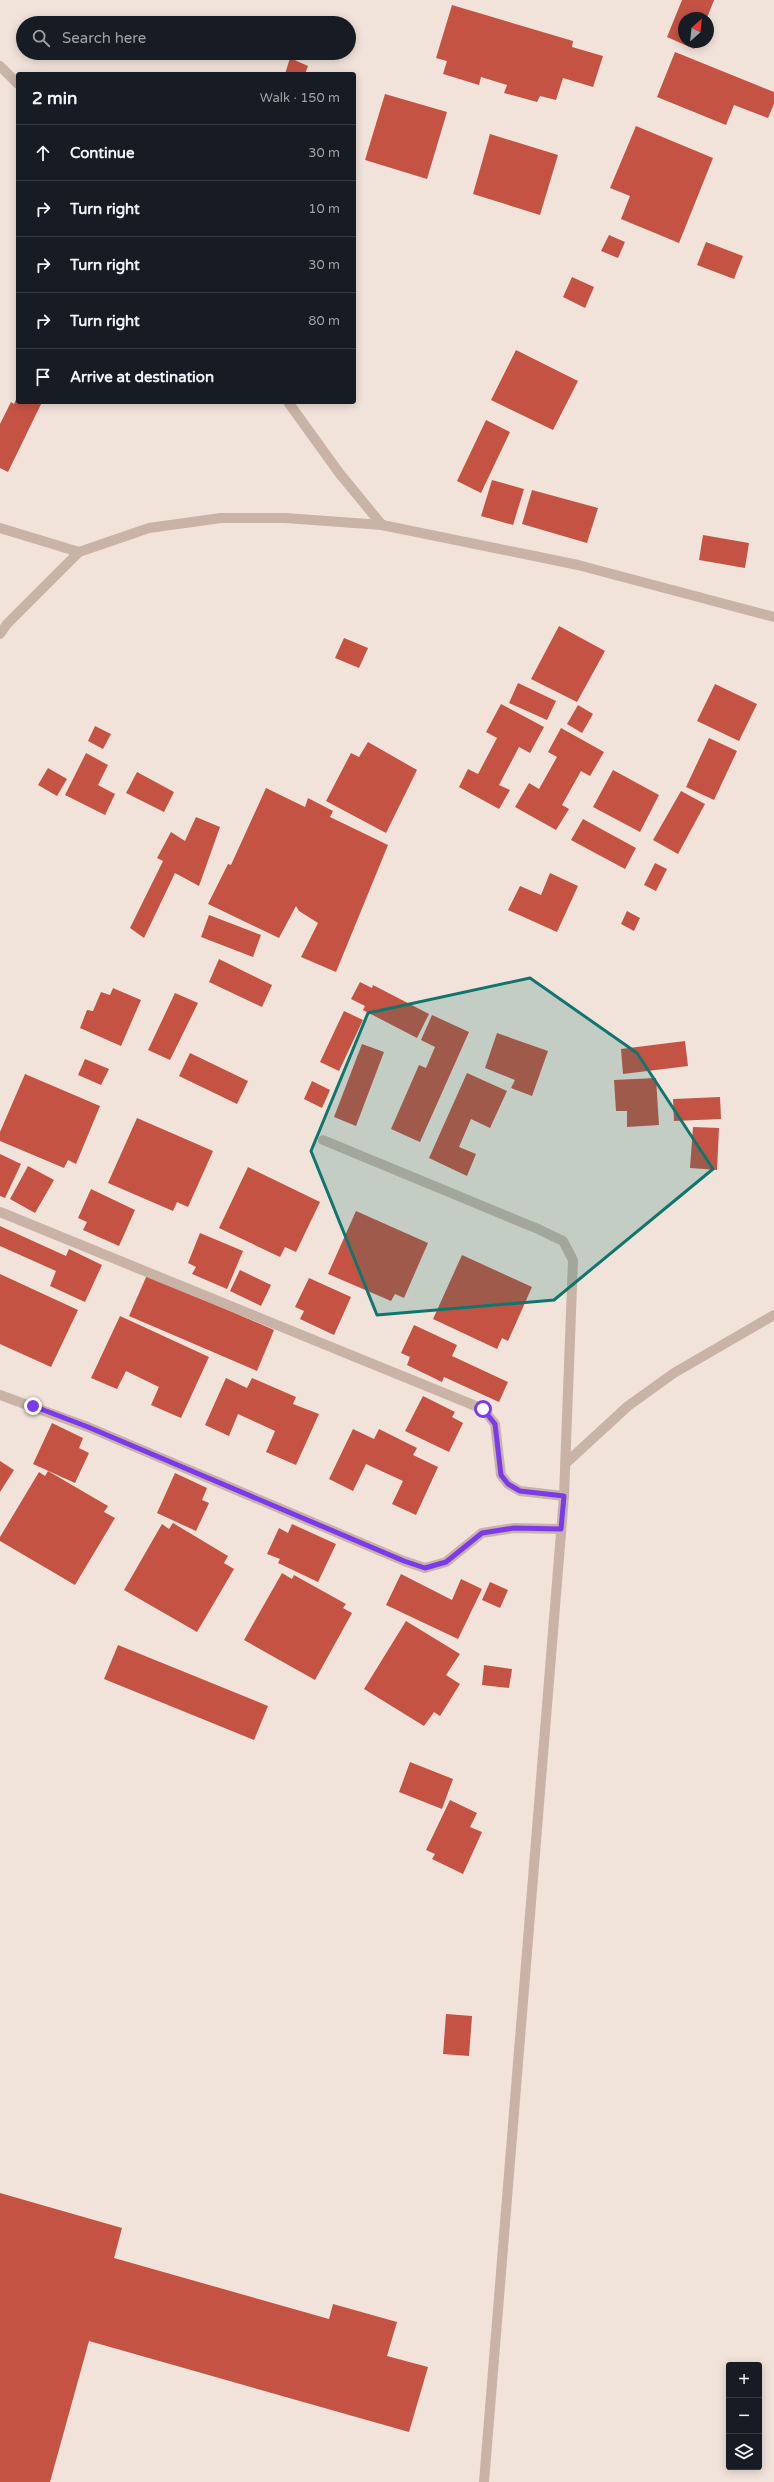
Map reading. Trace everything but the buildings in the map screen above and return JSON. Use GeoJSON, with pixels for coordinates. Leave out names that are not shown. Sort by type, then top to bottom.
{"type":"FeatureCollection","features":[{"type":"Feature","properties":{"kind":"street"},"geometry":{"type":"LineString","coordinates":[[0,66],[16,82]]}},
{"type":"Feature","properties":{"kind":"street"},"geometry":{"type":"LineString","coordinates":[[289,404],[340,474],[382,525]]}},
{"type":"Feature","properties":{"kind":"street"},"geometry":{"type":"LineString","coordinates":[[0,634],[7,624],[79,552],[149,528],[221,518],[285,518],[382,525],[578,565],[774,617]]}},
{"type":"Feature","properties":{"kind":"street"},"geometry":{"type":"LineString","coordinates":[[0,528],[79,552]]}},
{"type":"Feature","properties":{"kind":"street"},"geometry":{"type":"LineString","coordinates":[[323,1140],[538,1229],[563,1241],[573,1260],[564,1496],[484,2482]]}},
{"type":"Feature","properties":{"kind":"street"},"geometry":{"type":"LineString","coordinates":[[0,1212],[483,1409],[495,1424],[501,1475],[508,1484],[520,1491],[564,1496]]}},
{"type":"Feature","properties":{"kind":"street"},"geometry":{"type":"LineString","coordinates":[[566,1463],[628,1406],[674,1373],[774,1315]]}},
{"type":"Feature","properties":{"kind":"street"},"geometry":{"type":"LineString","coordinates":[[0,1395],[88,1427],[404,1561],[425,1568],[446,1562],[482,1533],[514,1528],[561,1529]]}},
{"type":"Feature","properties":{"kind":"highlighted area"},"geometry":{"type":"Polygon","coordinates":[[[530,978],[637,1053],[713,1169],[554,1300],[377,1315],[311,1151],[368,1013],[530,978]]]}},
{"type":"Feature","properties":{"kind":"route"},"geometry":{"type":"LineString","coordinates":[[33,1406],[88,1427],[404,1561],[425,1568],[446,1562],[482,1533],[514,1528],[561,1529],[564,1496],[520,1491],[508,1484],[501,1475],[495,1424],[483,1409]]}}]}
